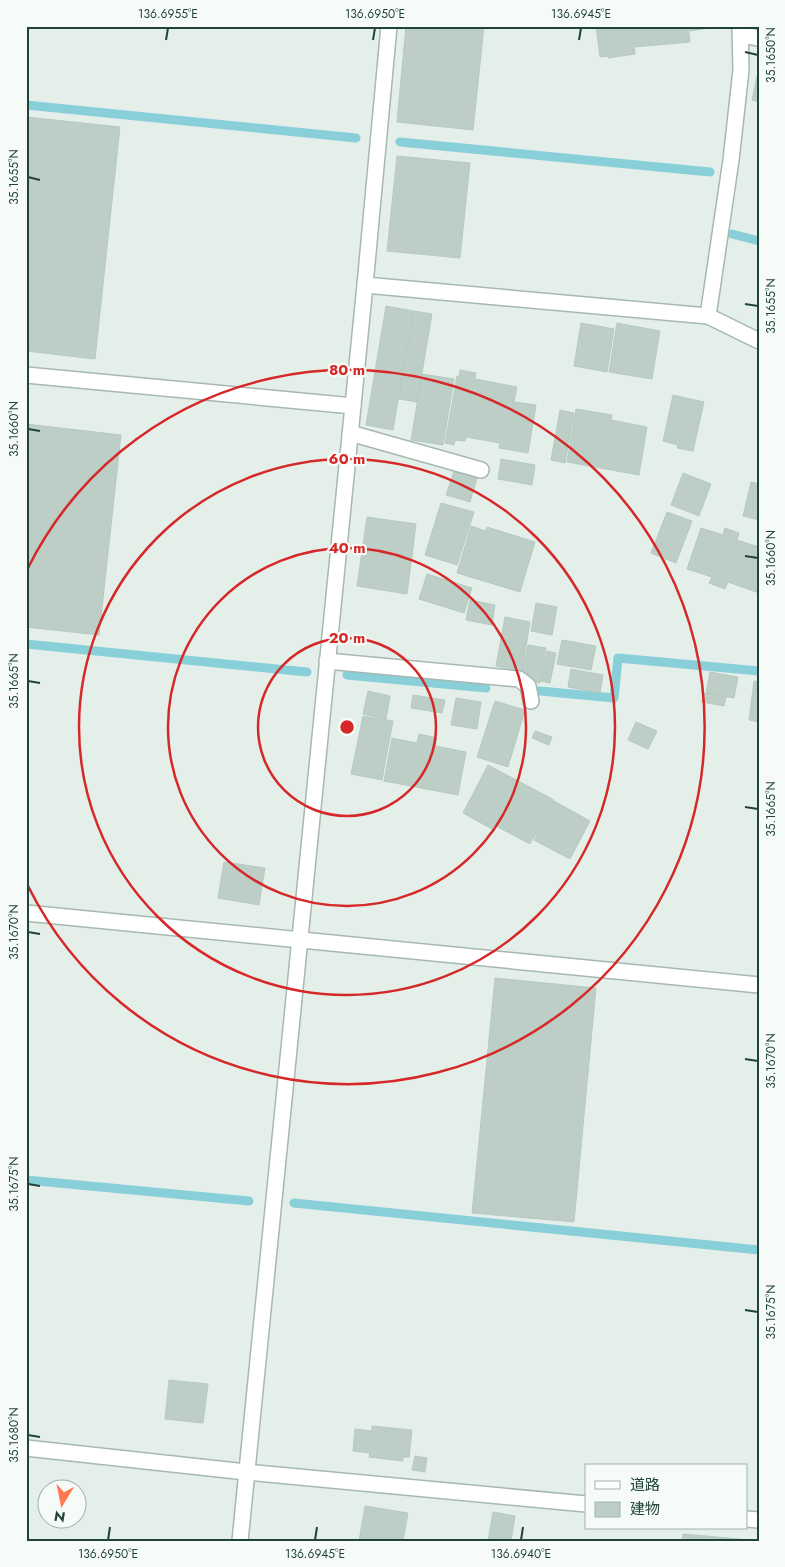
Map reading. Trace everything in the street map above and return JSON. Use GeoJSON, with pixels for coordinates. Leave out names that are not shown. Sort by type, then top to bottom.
{"type":"FeatureCollection","features":[{"type":"Feature","properties":{"kind":"street"},"geometry":{"type":"LineString","coordinates":[[240,1541],[389,26]]}},
{"type":"Feature","properties":{"kind":"street"},"geometry":{"type":"LineString","coordinates":[[708,316],[731,160],[741,70],[740,30],[759,38]]}},
{"type":"Feature","properties":{"kind":"street"},"geometry":{"type":"LineString","coordinates":[[365,285],[708,316],[759,341]]}},
{"type":"Feature","properties":{"kind":"street"},"geometry":{"type":"LineString","coordinates":[[26,375],[353,406]]}},
{"type":"Feature","properties":{"kind":"street"},"geometry":{"type":"LineString","coordinates":[[350,433],[480,470]]}},
{"type":"Feature","properties":{"kind":"street"},"geometry":{"type":"LineString","coordinates":[[327,661],[519,679],[528,686],[531,701]]}},
{"type":"Feature","properties":{"kind":"street"},"geometry":{"type":"LineString","coordinates":[[26,913],[759,985]]}},
{"type":"Feature","properties":{"kind":"street"},"geometry":{"type":"LineString","coordinates":[[26,1448],[246,1472],[585,1504]]}},
{"type":"Feature","properties":{"kind":"building"},"geometry":{"type":"Polygon","coordinates":[[[406,26],[484,26],[473,130],[397,122],[406,26]]]}},
{"type":"Feature","properties":{"kind":"building"},"geometry":{"type":"Polygon","coordinates":[[[596,26],[688,26],[690,42],[634,47],[635,54],[608,58],[608,56],[600,57],[596,26]]]}},
{"type":"Feature","properties":{"kind":"building"},"geometry":{"type":"Polygon","coordinates":[[[690,26],[722,26],[690,31],[690,26]]]}},
{"type":"Feature","properties":{"kind":"building"},"geometry":{"type":"Polygon","coordinates":[[[757,76],[759,77],[759,102],[752,100],[757,76]]]}},
{"type":"Feature","properties":{"kind":"building"},"geometry":{"type":"Polygon","coordinates":[[[26,117],[120,127],[95,359],[26,351],[26,117]]]}},
{"type":"Feature","properties":{"kind":"building"},"geometry":{"type":"Polygon","coordinates":[[[397,156],[470,163],[460,258],[387,251],[397,156]]]}},
{"type":"Feature","properties":{"kind":"building"},"geometry":{"type":"Polygon","coordinates":[[[386,306],[413,311],[393,430],[366,425],[386,306]]]}},
{"type":"Feature","properties":{"kind":"building"},"geometry":{"type":"Polygon","coordinates":[[[414,311],[432,314],[417,402],[399,399],[414,311]]]}},
{"type":"Feature","properties":{"kind":"building"},"geometry":{"type":"Polygon","coordinates":[[[581,323],[614,329],[607,372],[574,366],[581,323]]]}},
{"type":"Feature","properties":{"kind":"building"},"geometry":{"type":"Polygon","coordinates":[[[617,323],[660,331],[652,379],[609,372],[617,323]]]}},
{"type":"Feature","properties":{"kind":"building"},"geometry":{"type":"Polygon","coordinates":[[[460,370],[476,373],[475,379],[517,387],[514,402],[536,405],[528,453],[499,448],[500,443],[466,437],[465,441],[455,440],[454,445],[445,443],[457,376],[459,377],[460,370]]]}},
{"type":"Feature","properties":{"kind":"building"},"geometry":{"type":"Polygon","coordinates":[[[422,374],[454,379],[443,445],[411,440],[422,374]]]}},
{"type":"Feature","properties":{"kind":"building"},"geometry":{"type":"Polygon","coordinates":[[[673,395],[704,402],[693,451],[677,448],[678,445],[663,441],[673,395]]]}},
{"type":"Feature","properties":{"kind":"building"},"geometry":{"type":"Polygon","coordinates":[[[576,409],[612,415],[611,420],[647,427],[639,475],[567,462],[576,409]]]}},
{"type":"Feature","properties":{"kind":"building"},"geometry":{"type":"Polygon","coordinates":[[[560,410],[574,413],[565,463],[551,460],[560,410]]]}},
{"type":"Feature","properties":{"kind":"building"},"geometry":{"type":"Polygon","coordinates":[[[26,424],[121,435],[99,635],[26,627],[26,424]]]}},
{"type":"Feature","properties":{"kind":"building"},"geometry":{"type":"Polygon","coordinates":[[[501,459],[535,465],[532,485],[498,479],[501,459]]]}},
{"type":"Feature","properties":{"kind":"building"},"geometry":{"type":"Polygon","coordinates":[[[455,468],[478,475],[470,502],[446,495],[455,468]]]}},
{"type":"Feature","properties":{"kind":"building"},"geometry":{"type":"Polygon","coordinates":[[[683,473],[711,484],[699,516],[671,505],[683,473]]]}},
{"type":"Feature","properties":{"kind":"building"},"geometry":{"type":"Polygon","coordinates":[[[751,482],[759,484],[759,520],[743,516],[751,482]]]}},
{"type":"Feature","properties":{"kind":"building"},"geometry":{"type":"Polygon","coordinates":[[[441,503],[474,512],[457,565],[425,555],[441,503]]]}},
{"type":"Feature","properties":{"kind":"building"},"geometry":{"type":"Polygon","coordinates":[[[667,512],[692,521],[676,563],[651,553],[667,512]]]}},
{"type":"Feature","properties":{"kind":"building"},"geometry":{"type":"Polygon","coordinates":[[[367,517],[416,524],[407,594],[357,586],[367,517]]]}},
{"type":"Feature","properties":{"kind":"building"},"geometry":{"type":"Polygon","coordinates":[[[471,526],[486,531],[487,527],[535,542],[520,592],[457,573],[471,526]]]}},
{"type":"Feature","properties":{"kind":"building"},"geometry":{"type":"Polygon","coordinates":[[[701,528],[723,535],[725,528],[739,533],[737,540],[759,547],[759,593],[728,582],[725,589],[709,583],[712,577],[687,569],[701,528]]]}},
{"type":"Feature","properties":{"kind":"building"},"geometry":{"type":"Polygon","coordinates":[[[427,574],[472,588],[464,613],[419,599],[427,574]]]}},
{"type":"Feature","properties":{"kind":"building"},"geometry":{"type":"Polygon","coordinates":[[[470,600],[495,605],[492,625],[466,620],[470,600]]]}},
{"type":"Feature","properties":{"kind":"building"},"geometry":{"type":"Polygon","coordinates":[[[536,603],[557,607],[552,635],[531,631],[536,603]]]}},
{"type":"Feature","properties":{"kind":"building"},"geometry":{"type":"Polygon","coordinates":[[[505,617],[530,622],[522,671],[496,666],[505,617]]]}},
{"type":"Feature","properties":{"kind":"building"},"geometry":{"type":"Polygon","coordinates":[[[562,640],[596,646],[591,670],[557,664],[562,640]]]}},
{"type":"Feature","properties":{"kind":"building"},"geometry":{"type":"Polygon","coordinates":[[[528,645],[546,648],[540,683],[529,681],[530,677],[522,675],[528,645]]]}},
{"type":"Feature","properties":{"kind":"building"},"geometry":{"type":"Polygon","coordinates":[[[547,651],[556,653],[550,683],[541,681],[547,651]]]}},
{"type":"Feature","properties":{"kind":"building"},"geometry":{"type":"Polygon","coordinates":[[[571,669],[603,675],[600,693],[568,687],[571,669]]]}},
{"type":"Feature","properties":{"kind":"building"},"geometry":{"type":"Polygon","coordinates":[[[710,672],[738,677],[734,698],[706,693],[710,672]]]}},
{"type":"Feature","properties":{"kind":"building"},"geometry":{"type":"Polygon","coordinates":[[[754,681],[759,682],[759,722],[749,720],[754,681]]]}},
{"type":"Feature","properties":{"kind":"building"},"geometry":{"type":"Polygon","coordinates":[[[368,691],[390,696],[386,719],[363,714],[368,691]]]}},
{"type":"Feature","properties":{"kind":"building"},"geometry":{"type":"Polygon","coordinates":[[[703,693],[726,697],[724,706],[702,702],[703,693]]]}},
{"type":"Feature","properties":{"kind":"building"},"geometry":{"type":"Polygon","coordinates":[[[413,695],[445,700],[442,713],[411,708],[413,695]]]}},
{"type":"Feature","properties":{"kind":"building"},"geometry":{"type":"Polygon","coordinates":[[[456,698],[481,702],[477,729],[451,725],[456,698]]]}},
{"type":"Feature","properties":{"kind":"building"},"geometry":{"type":"Polygon","coordinates":[[[495,701],[525,710],[508,767],[477,757],[495,701]]]}},
{"type":"Feature","properties":{"kind":"building"},"geometry":{"type":"Polygon","coordinates":[[[363,716],[393,721],[382,780],[351,774],[363,716]]]}},
{"type":"Feature","properties":{"kind":"building"},"geometry":{"type":"Polygon","coordinates":[[[636,722],[657,731],[648,749],[628,740],[636,722]]]}},
{"type":"Feature","properties":{"kind":"building"},"geometry":{"type":"Polygon","coordinates":[[[535,731],[552,737],[549,745],[532,738],[535,731]]]}},
{"type":"Feature","properties":{"kind":"building"},"geometry":{"type":"Polygon","coordinates":[[[419,734],[437,738],[435,746],[466,752],[458,795],[384,781],[392,738],[417,743],[419,734]]]}},
{"type":"Feature","properties":{"kind":"building"},"geometry":{"type":"Polygon","coordinates":[[[488,765],[554,800],[530,844],[494,825],[492,829],[463,813],[488,765]]]}},
{"type":"Feature","properties":{"kind":"building"},"geometry":{"type":"Polygon","coordinates":[[[554,801],[590,821],[570,859],[534,840],[554,801]]]}},
{"type":"Feature","properties":{"kind":"building"},"geometry":{"type":"Polygon","coordinates":[[[224,862],[265,868],[259,905],[218,898],[224,862]]]}},
{"type":"Feature","properties":{"kind":"building"},"geometry":{"type":"Polygon","coordinates":[[[495,978],[596,988],[574,1222],[472,1213],[495,978]]]}},
{"type":"Feature","properties":{"kind":"building"},"geometry":{"type":"Polygon","coordinates":[[[169,1380],[208,1384],[203,1423],[165,1419],[169,1380]]]}},
{"type":"Feature","properties":{"kind":"building"},"geometry":{"type":"Polygon","coordinates":[[[372,1426],[412,1430],[409,1457],[403,1457],[403,1461],[369,1457],[370,1453],[353,1451],[355,1429],[372,1431],[372,1426]]]}},
{"type":"Feature","properties":{"kind":"building"},"geometry":{"type":"Polygon","coordinates":[[[415,1456],[427,1458],[425,1472],[412,1470],[415,1456]]]}},
{"type":"Feature","properties":{"kind":"building"},"geometry":{"type":"Polygon","coordinates":[[[365,1506],[408,1513],[403,1541],[359,1541],[365,1506]]]}},
{"type":"Feature","properties":{"kind":"building"},"geometry":{"type":"Polygon","coordinates":[[[493,1512],[515,1516],[511,1541],[488,1541],[493,1512]]]}},
{"type":"Feature","properties":{"kind":"building"},"geometry":{"type":"Polygon","coordinates":[[[683,1534],[751,1540],[751,1541],[682,1541],[683,1534]]]}},
{"type":"Feature","properties":{"kind":"waterway"},"geometry":{"type":"LineString","coordinates":[[26,105],[356,138]]}},
{"type":"Feature","properties":{"kind":"waterway"},"geometry":{"type":"LineString","coordinates":[[400,142],[710,172]]}},
{"type":"Feature","properties":{"kind":"waterway"},"geometry":{"type":"LineString","coordinates":[[732,234],[759,241]]}},
{"type":"Feature","properties":{"kind":"waterway"},"geometry":{"type":"LineString","coordinates":[[26,644],[307,672]]}},
{"type":"Feature","properties":{"kind":"waterway"},"geometry":{"type":"LineString","coordinates":[[540,691],[614,698],[618,658],[759,671]]}},
{"type":"Feature","properties":{"kind":"waterway"},"geometry":{"type":"LineString","coordinates":[[347,675],[486,688]]}},
{"type":"Feature","properties":{"kind":"waterway"},"geometry":{"type":"LineString","coordinates":[[26,1180],[249,1201]]}},
{"type":"Feature","properties":{"kind":"waterway"},"geometry":{"type":"LineString","coordinates":[[294,1203],[759,1250]]}}]}
